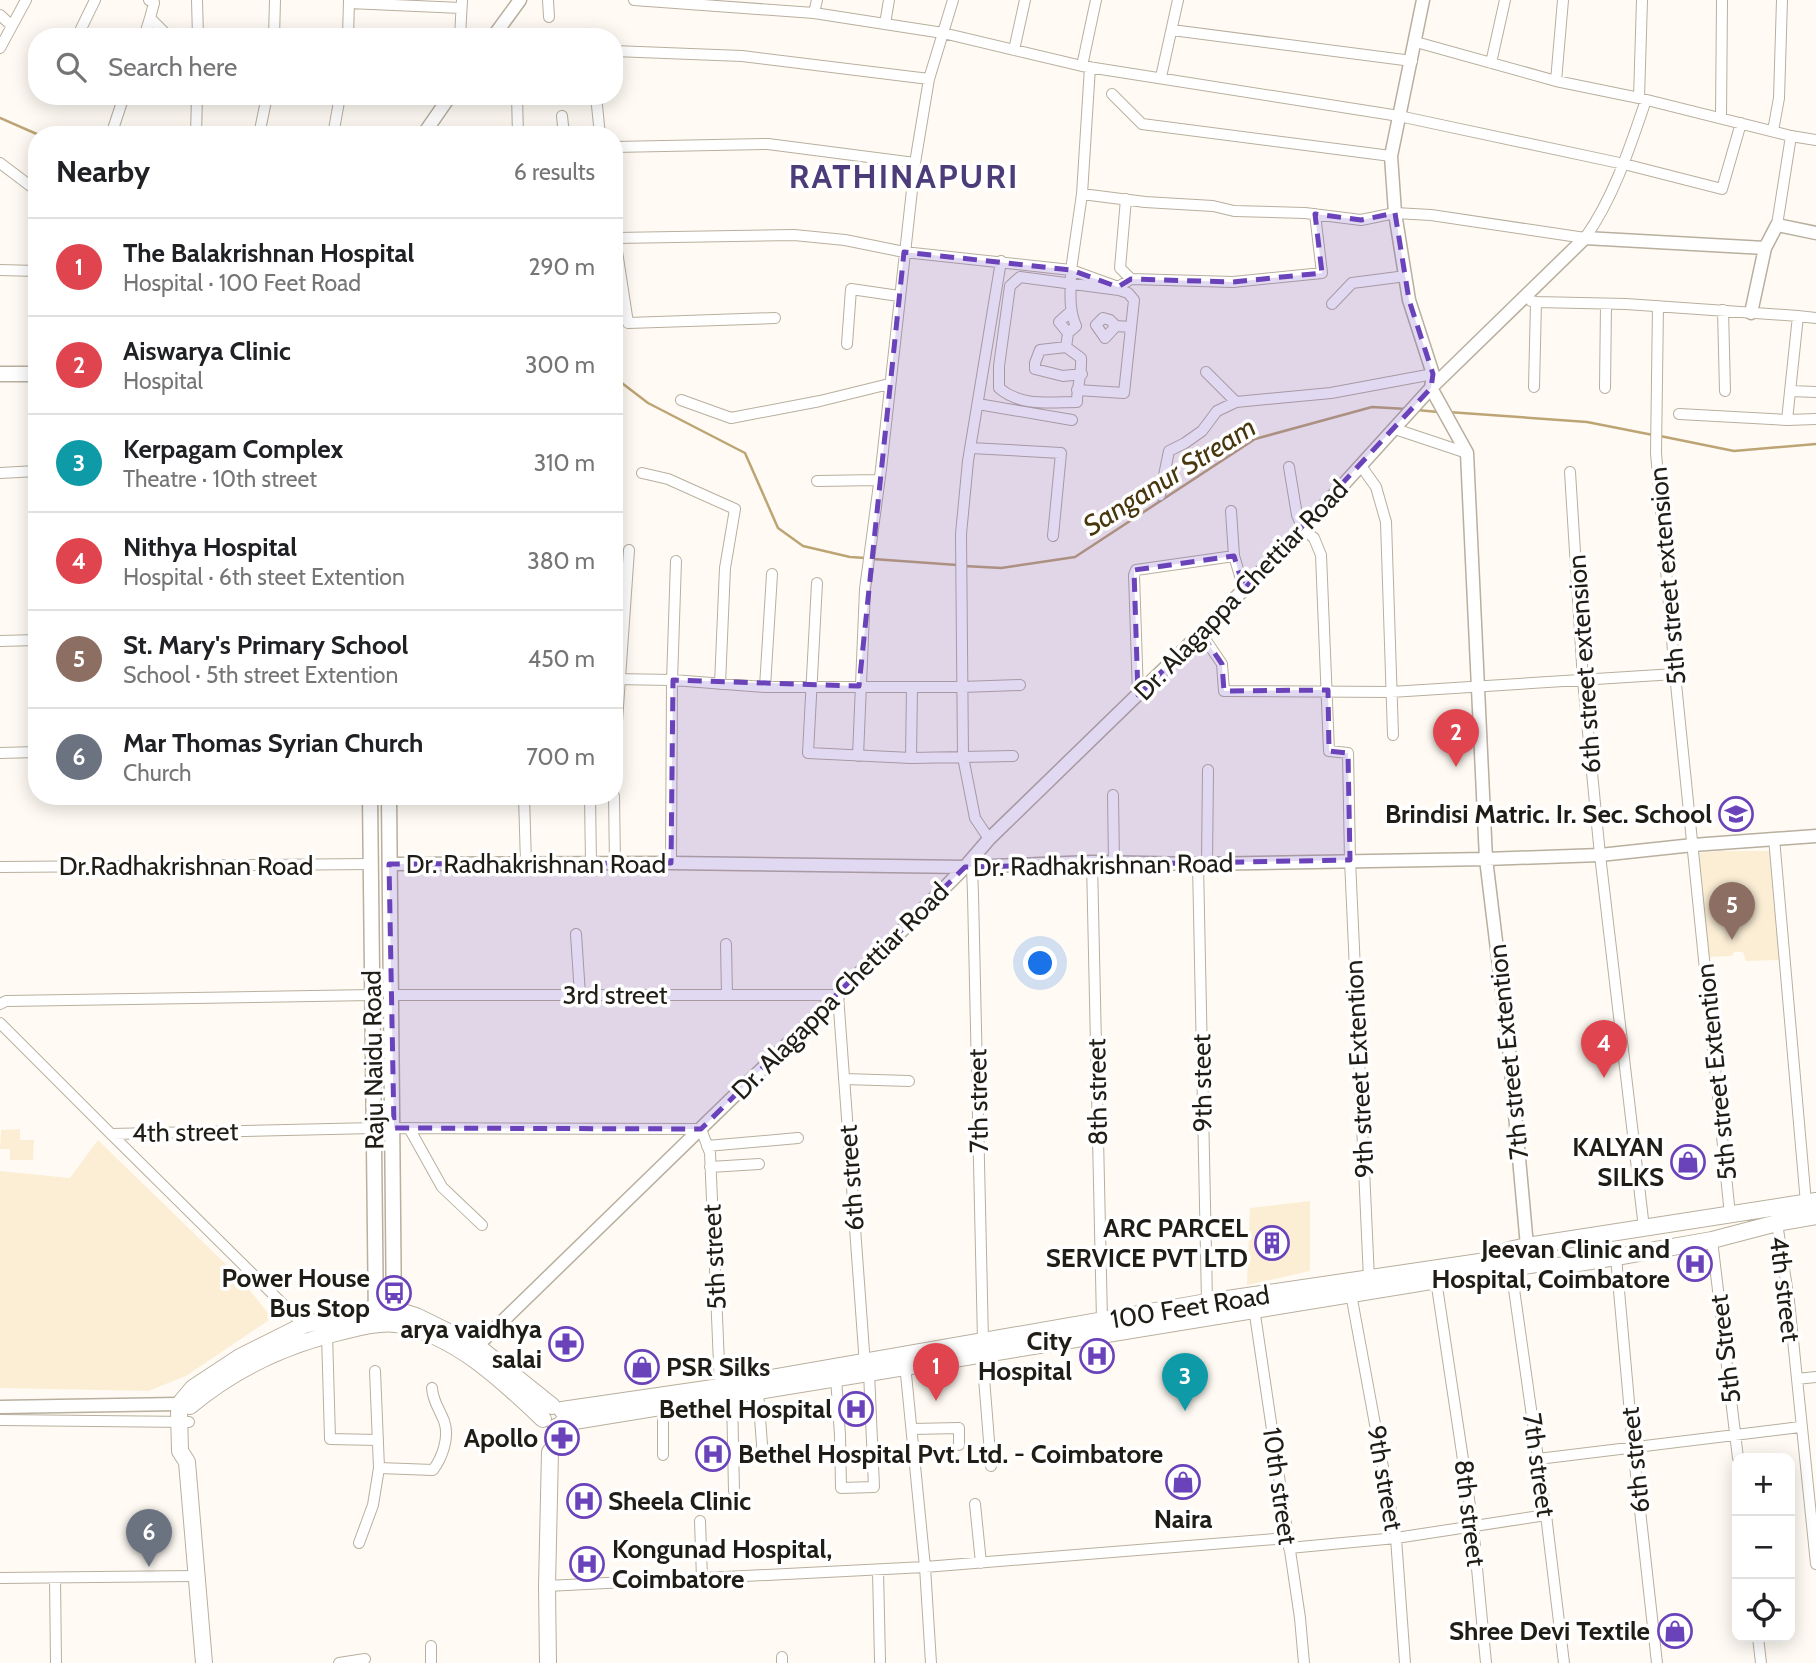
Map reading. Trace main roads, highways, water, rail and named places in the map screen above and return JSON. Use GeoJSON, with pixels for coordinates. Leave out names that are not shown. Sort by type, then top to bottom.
{"type":"FeatureCollection","features":[{"type":"Feature","properties":{"kind":"main road"},"geometry":{"type":"LineString","coordinates":[[0,374],[28,374]]}},
{"type":"Feature","properties":{"kind":"main road","name":"Raju Naidu Road"},"geometry":{"type":"LineString","coordinates":[[370,805],[375,1316]]}},
{"type":"Feature","properties":{"kind":"main road","name":"Raju Naidu Road"},"geometry":{"type":"LineString","coordinates":[[389,805],[394,1317]]}},
{"type":"Feature","properties":{"kind":"main road"},"geometry":{"type":"LineString","coordinates":[[1531,1255],[1556,1260],[1708,1235],[1813,1204]]}},
{"type":"Feature","properties":{"kind":"main road","name":"100 Feet Road"},"geometry":{"type":"LineString","coordinates":[[554,1418],[663,1407],[726,1391],[758,1391],[836,1378],[904,1360],[982,1347],[1352,1294],[1511,1268],[1531,1255],[1644,1228],[1813,1204]]}},
{"type":"Feature","properties":{"kind":"main road","name":"100 Feet Road"},"geometry":{"type":"LineString","coordinates":[[982,1347],[1207,1302],[1493,1260],[1509,1250],[1560,1266],[1816,1216]]}},
{"type":"Feature","properties":{"kind":"main road"},"geometry":{"type":"LineString","coordinates":[[1531,1255],[1684,1230],[1708,1235]]}},
{"type":"Feature","properties":{"kind":"main road"},"geometry":{"type":"LineString","coordinates":[[183,1411],[244,1367],[311,1338],[375,1316]]}},
{"type":"Feature","properties":{"kind":"main road"},"geometry":{"type":"LineString","coordinates":[[204,1663],[187,1462],[191,1451],[183,1411],[193,1388],[240,1357],[304,1325],[375,1316],[416,1316],[477,1346],[554,1418]]}},
{"type":"Feature","properties":{"kind":"main road"},"geometry":{"type":"LineString","coordinates":[[394,1317],[474,1360],[554,1418]]}},
{"type":"Feature","properties":{"kind":"main road","name":"100 Feet Road"},"geometry":{"type":"LineString","coordinates":[[554,1418],[866,1369]]}},
{"type":"Feature","properties":{"kind":"main road"},"geometry":{"type":"LineString","coordinates":[[548,1663],[550,1452],[544,1445],[554,1418]]}},
{"type":"Feature","properties":{"kind":"waterway","name":"Sanganur Stream"},"geometry":{"type":"LineString","coordinates":[[0,118],[28,130]]}},
{"type":"Feature","properties":{"kind":"waterway","name":"Sanganur Stream"},"geometry":{"type":"LineString","coordinates":[[623,384],[648,403],[745,453],[778,528],[803,546],[866,558]]}},
{"type":"Feature","properties":{"kind":"waterway","name":"Sanganur Stream"},"geometry":{"type":"LineString","coordinates":[[964,566],[1001,568],[1075,557],[1255,439],[1372,407],[1407,409]]}},
{"type":"Feature","properties":{"kind":"waterway","name":"Sanganur Stream"},"geometry":{"type":"LineString","coordinates":[[1417,410],[1438,412]]}},
{"type":"Feature","properties":{"kind":"waterway","name":"Sanganur Stream"},"geometry":{"type":"LineString","coordinates":[[1448,412],[1587,422],[1653,435]]}},
{"type":"Feature","properties":{"kind":"waterway","name":"Sanganur Stream"},"geometry":{"type":"LineString","coordinates":[[1660,436],[1734,451],[1816,444]]}},
{"type":"Feature","properties":{"kind":"waterway","name":"Sanganur Stream"},"geometry":{"type":"LineString","coordinates":[[873,559],[957,565]]}},
{"type":"Feature","properties":{"kind":"place","name":"Aiswarya Clinic"},"geometry":{"type":"Point","coordinates":[1456,767]}},
{"type":"Feature","properties":{"kind":"place","name":"Brindisi Matric. Ir. Sec. School"},"geometry":{"type":"Point","coordinates":[1736,814]}},
{"type":"Feature","properties":{"kind":"place","name":"St. Mary's Primary School"},"geometry":{"type":"Point","coordinates":[1732,940]}},
{"type":"Feature","properties":{"kind":"place","name":"Nithya Hospital"},"geometry":{"type":"Point","coordinates":[1604,1078]}},
{"type":"Feature","properties":{"kind":"place","name":"KALYAN SILKS"},"geometry":{"type":"Point","coordinates":[1688,1162]}},
{"type":"Feature","properties":{"kind":"place","name":"ARC PARCEL SERVICE PVT LTD"},"geometry":{"type":"Point","coordinates":[1272,1243]}},
{"type":"Feature","properties":{"kind":"place","name":"Jeevan Clinic and Hospital, Coimbatore"},"geometry":{"type":"Point","coordinates":[1695,1264]}},
{"type":"Feature","properties":{"kind":"place","name":"Power House Bus Stop"},"geometry":{"type":"Point","coordinates":[394,1293]}},
{"type":"Feature","properties":{"kind":"place","name":"arya vaidhya salai"},"geometry":{"type":"Point","coordinates":[566,1344]}},
{"type":"Feature","properties":{"kind":"place","name":"City Hospital"},"geometry":{"type":"Point","coordinates":[1097,1356]}},
{"type":"Feature","properties":{"kind":"place","name":"PSR Silks"},"geometry":{"type":"Point","coordinates":[642,1367]}},
{"type":"Feature","properties":{"kind":"place","name":"The Balakrishnan Hospital"},"geometry":{"type":"Point","coordinates":[936,1401]}},
{"type":"Feature","properties":{"kind":"place","name":"Bethel Hospital"},"geometry":{"type":"Point","coordinates":[856,1409]}},
{"type":"Feature","properties":{"kind":"place","name":"Kerpagam Complex"},"geometry":{"type":"Point","coordinates":[1185,1411]}},
{"type":"Feature","properties":{"kind":"place","name":"Apollo"},"geometry":{"type":"Point","coordinates":[562,1438]}},
{"type":"Feature","properties":{"kind":"place","name":"Bethel Hospital Pvt. Ltd. - Coimbatore"},"geometry":{"type":"Point","coordinates":[713,1454]}},
{"type":"Feature","properties":{"kind":"place","name":"Naira"},"geometry":{"type":"Point","coordinates":[1183,1482]}},
{"type":"Feature","properties":{"kind":"place","name":"Sheela Clinic"},"geometry":{"type":"Point","coordinates":[584,1501]}},
{"type":"Feature","properties":{"kind":"place","name":"Kongunad Hospital, Coimbatore"},"geometry":{"type":"Point","coordinates":[587,1564]}},
{"type":"Feature","properties":{"kind":"place","name":"Mar Thomas Syrian Church"},"geometry":{"type":"Point","coordinates":[149,1567]}},
{"type":"Feature","properties":{"kind":"place","name":"Shree Devi Textile"},"geometry":{"type":"Point","coordinates":[1675,1631]}},
{"type":"Feature","properties":{"kind":"district","name":"RATHINAPURI"},"geometry":{"type":"Point","coordinates":[904,176]}}]}
